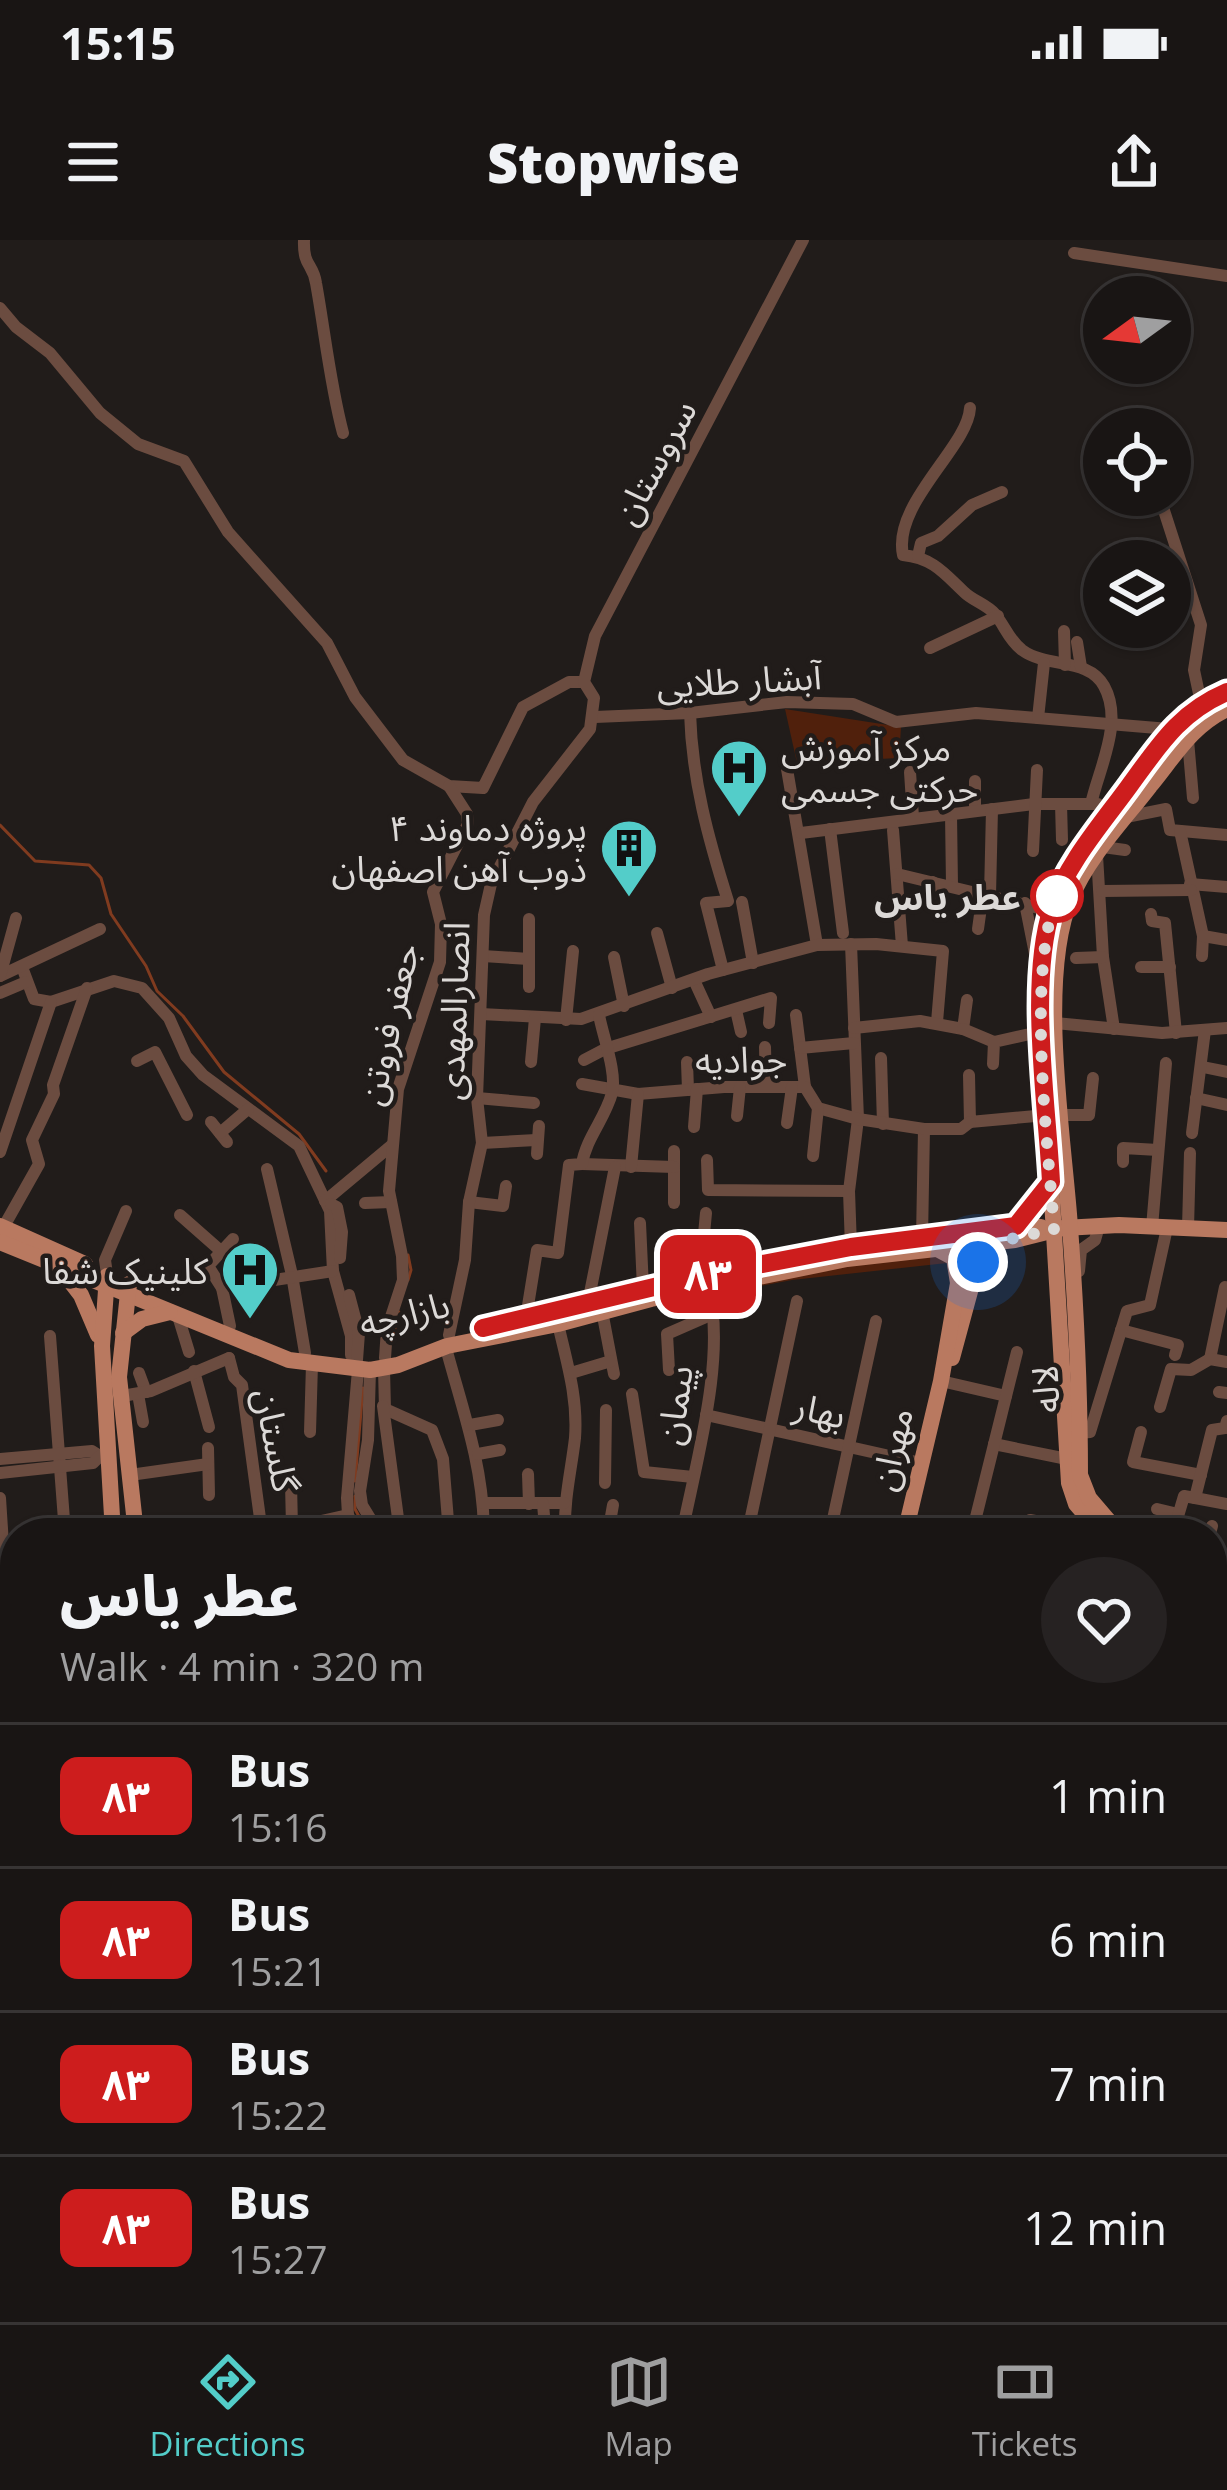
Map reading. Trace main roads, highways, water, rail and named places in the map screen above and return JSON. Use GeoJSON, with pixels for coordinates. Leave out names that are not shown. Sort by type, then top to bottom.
{"type":"FeatureCollection","features":[{"type":"Feature","properties":{"kind":"main road"},"geometry":{"type":"LineString","coordinates":[[1062,1229],[1049,1027],[1051,911],[1059,892],[1151,770],[1169,729],[1201,703],[1227,692]]}},
{"type":"Feature","properties":{"kind":"main road"},"geometry":{"type":"LineString","coordinates":[[1151,770],[1205,719],[1227,709]]}},
{"type":"Feature","properties":{"kind":"main road"},"geometry":{"type":"LineString","coordinates":[[1049,1027],[1042,988],[1052,946],[1071,896],[1097,862],[1115,814]]}},
{"type":"Feature","properties":{"kind":"main road"},"geometry":{"type":"LineString","coordinates":[[1053,1114],[1051,1182],[1062,1229]]}},
{"type":"Feature","properties":{"kind":"main road"},"geometry":{"type":"LineString","coordinates":[[1051,1182],[1010,1236],[1063,1261],[1099,1226]]}},
{"type":"Feature","properties":{"kind":"main road","name":"بازارچه"},"geometry":{"type":"LineString","coordinates":[[1,1232],[106,1287],[233,1333],[308,1359],[371,1365],[526,1318],[595,1307],[851,1247],[1099,1226],[1227,1230]]}},
{"type":"Feature","properties":{"kind":"main road","name":"لاله"},"geometry":{"type":"LineString","coordinates":[[1062,1229],[1083,1487],[1107,1518]]}},
{"type":"Feature","properties":{"kind":"main road","name":"بازارچه"},"geometry":{"type":"LineString","coordinates":[[1,1232],[106,1287]]}},
{"type":"Feature","properties":{"kind":"main road","name":"مهران"},"geometry":{"type":"LineString","coordinates":[[940,1381],[954,1352],[978,1262],[984,1250],[1010,1236]]}},
{"type":"Feature","properties":{"kind":"main road","name":"بازارچه"},"geometry":{"type":"LineString","coordinates":[[704,1281],[928,1244]]}},
{"type":"Feature","properties":{"kind":"main road","name":"مهران"},"geometry":{"type":"LineString","coordinates":[[908,1518],[940,1381],[958,1268],[946,1252],[928,1244]]}},
{"type":"Feature","properties":{"kind":"main road"},"geometry":{"type":"LineString","coordinates":[[57,1264],[81,1295],[127,1396],[115,1518]]}},
{"type":"Feature","properties":{"kind":"main road"},"geometry":{"type":"LineString","coordinates":[[103,1349],[106,1287]]}},
{"type":"Feature","properties":{"kind":"main road"},"geometry":{"type":"LineString","coordinates":[[128,1294],[123,1334],[134,1518]]}},
{"type":"Feature","properties":{"kind":"main road","name":"بازارچه"},"geometry":{"type":"LineString","coordinates":[[128,1294],[233,1333]]}},
{"type":"Feature","properties":{"kind":"main road","name":"بازارچه"},"geometry":{"type":"LineString","coordinates":[[445,1342],[559,1324],[595,1307]]}},
{"type":"Feature","properties":{"kind":"main road","name":"لاله"},"geometry":{"type":"LineString","coordinates":[[1071,1309],[1067,1459],[1071,1492],[1088,1518]]}},
{"type":"Feature","properties":{"kind":"main road"},"geometry":{"type":"LineString","coordinates":[[123,1334],[142,1319],[174,1314]]}},
{"type":"Feature","properties":{"kind":"waterway"},"geometry":{"type":"LineString","coordinates":[[0,825],[35,861],[89,865],[101,878],[111,914],[157,991],[183,1016],[224,1072],[299,1134],[326,1171]]}},
{"type":"Feature","properties":{"kind":"waterway"},"geometry":{"type":"LineString","coordinates":[[408,1255],[408,1280]]}},
{"type":"Feature","properties":{"kind":"waterway"},"geometry":{"type":"LineString","coordinates":[[392,1340],[399,1312]]}},
{"type":"Feature","properties":{"kind":"waterway"},"geometry":{"type":"LineString","coordinates":[[355,1481],[363,1388]]}},
{"type":"Feature","properties":{"kind":"waterway"},"geometry":{"type":"LineString","coordinates":[[355,1496],[360,1518]]}},
{"type":"Feature","properties":{"kind":"place","name":"مرکز آموزش حرکتی جسمی"},"geometry":{"type":"Point","coordinates":[739,819]}},
{"type":"Feature","properties":{"kind":"place","name":"عطر یاس"},"geometry":{"type":"Point","coordinates":[1057,896]}},
{"type":"Feature","properties":{"kind":"place","name":"پروژه دماوند ۴ ذوب آهن اصفهان"},"geometry":{"type":"Point","coordinates":[629,899]}},
{"type":"Feature","properties":{"kind":"place","name":"کلینیک شفا"},"geometry":{"type":"Point","coordinates":[250,1321]}}]}
